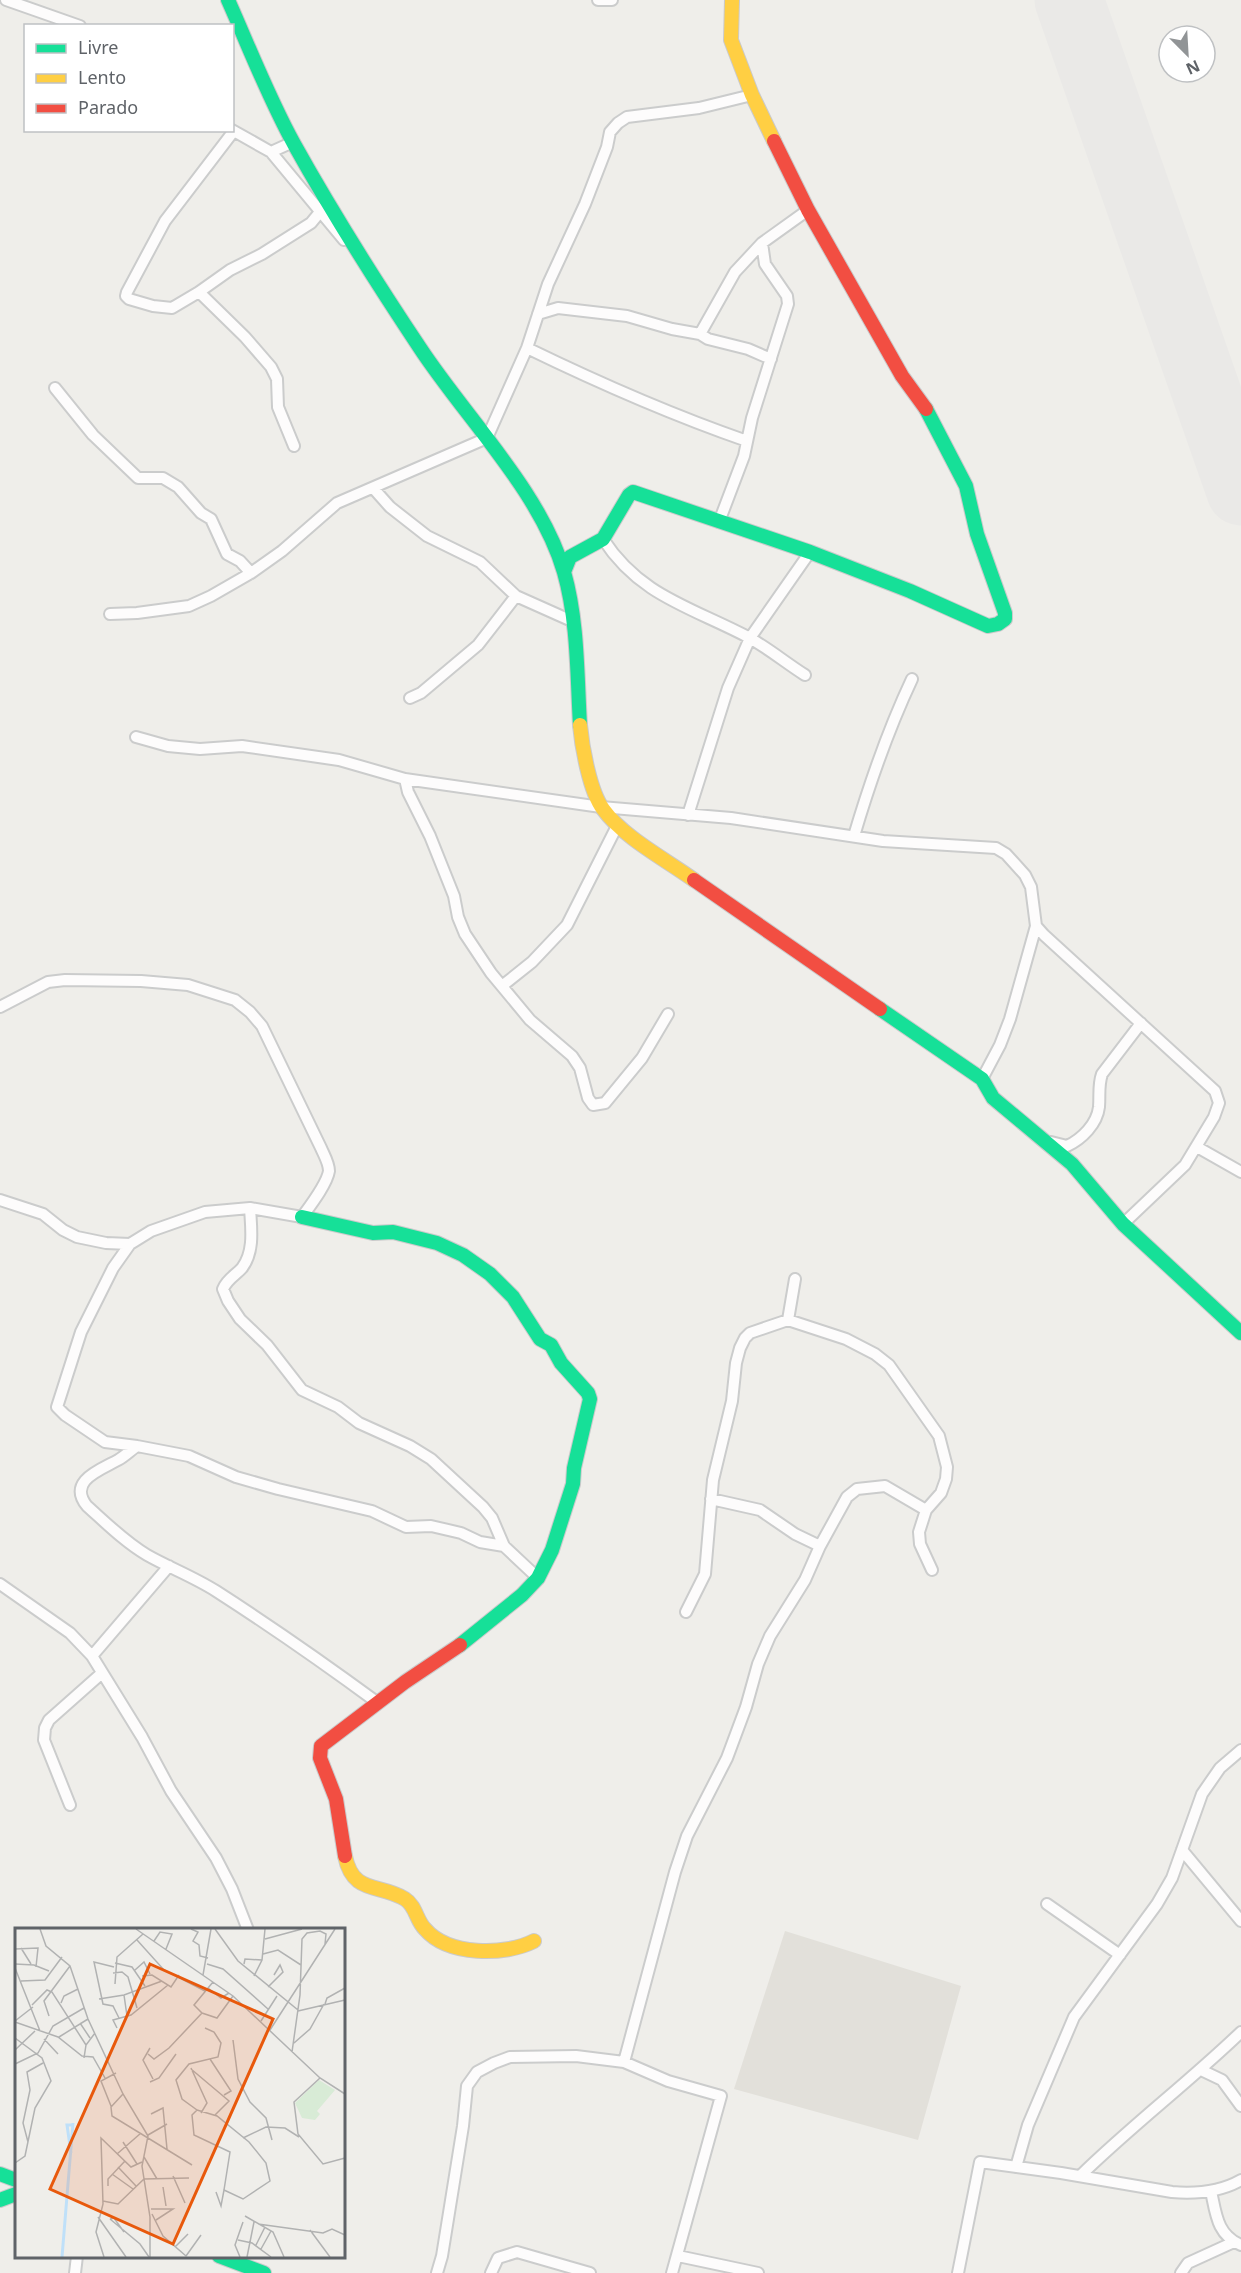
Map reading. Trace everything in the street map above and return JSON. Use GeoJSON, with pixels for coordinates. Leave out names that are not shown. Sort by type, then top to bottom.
{"type":"FeatureCollection","features":[{"type":"Feature","properties":{"kind":"street"},"geometry":{"type":"LineString","coordinates":[[6,0],[74,24]]}},
{"type":"Feature","properties":{"kind":"street"},"geometry":{"type":"LineString","coordinates":[[228,0],[293,142],[365,266],[430,363],[487,438],[537,511],[552,540],[564,572],[572,610],[581,736],[589,775],[601,807],[617,826],[982,1079],[993,1098],[1072,1164],[1123,1224],[1241,1333]]}},
{"type":"Feature","properties":{"kind":"street"},"geometry":{"type":"LineString","coordinates":[[598,0],[612,0]]}},
{"type":"Feature","properties":{"kind":"street"},"geometry":{"type":"LineString","coordinates":[[564,572],[570,557],[603,539],[633,492],[810,552],[910,591],[988,626],[999,624],[1005,619],[1005,613],[977,534],[966,486],[926,410],[902,376],[808,210],[752,96],[731,40],[732,0]]}},
{"type":"Feature","properties":{"kind":"street"},"geometry":{"type":"LineString","coordinates":[[110,614],[189,606],[211,596],[251,573],[296,540],[337,503],[374,489],[487,438],[527,348],[548,284],[585,204],[607,147],[610,132],[627,117],[699,108],[752,96]]}},
{"type":"Feature","properties":{"kind":"street"},"geometry":{"type":"LineString","coordinates":[[232,132],[165,220],[126,296],[132,301],[172,308],[230,270],[262,254],[311,223],[320,212]]}},
{"type":"Feature","properties":{"kind":"street"},"geometry":{"type":"LineString","coordinates":[[234,132],[271,152],[365,266]]}},
{"type":"Feature","properties":{"kind":"street"},"geometry":{"type":"LineString","coordinates":[[271,152],[293,142]]}},
{"type":"Feature","properties":{"kind":"street"},"geometry":{"type":"LineString","coordinates":[[700,334],[735,272],[762,243],[808,210]]}},
{"type":"Feature","properties":{"kind":"street"},"geometry":{"type":"LineString","coordinates":[[718,522],[744,456],[752,418],[788,304],[787,296],[765,264],[762,243]]}},
{"type":"Feature","properties":{"kind":"street"},"geometry":{"type":"LineString","coordinates":[[199,292],[245,337],[271,367],[277,379],[278,406],[294,446]]}},
{"type":"Feature","properties":{"kind":"street"},"geometry":{"type":"LineString","coordinates":[[538,314],[558,308],[627,316],[672,329],[700,334],[708,339],[748,349],[771,359]]}},
{"type":"Feature","properties":{"kind":"street"},"geometry":{"type":"LineString","coordinates":[[527,348],[608,388],[673,412],[686,420],[747,441]]}},
{"type":"Feature","properties":{"kind":"street"},"geometry":{"type":"LineString","coordinates":[[55,388],[93,435],[138,478],[163,478],[178,487],[196,508],[211,519],[227,554],[240,561],[251,573]]}},
{"type":"Feature","properties":{"kind":"street"},"geometry":{"type":"LineString","coordinates":[[374,489],[390,507],[427,536],[480,562],[516,596],[572,621]]}},
{"type":"Feature","properties":{"kind":"street"},"geometry":{"type":"LineString","coordinates":[[603,539],[615,557],[653,591],[750,638],[805,675]]}},
{"type":"Feature","properties":{"kind":"street"},"geometry":{"type":"LineString","coordinates":[[688,815],[728,688],[750,638],[810,552]]}},
{"type":"Feature","properties":{"kind":"street"},"geometry":{"type":"LineString","coordinates":[[410,698],[421,693],[478,645],[516,596]]}},
{"type":"Feature","properties":{"kind":"street"},"geometry":{"type":"LineString","coordinates":[[854,836],[887,733],[912,679]]}},
{"type":"Feature","properties":{"kind":"street"},"geometry":{"type":"LineString","coordinates":[[136,737],[168,746],[218,749],[242,746],[339,760],[405,779],[601,807],[731,818],[883,841],[996,849],[1006,854],[1025,875],[1031,887],[1036,926],[1010,1019],[1000,1046],[982,1079]]}},
{"type":"Feature","properties":{"kind":"street"},"geometry":{"type":"LineString","coordinates":[[405,779],[408,792],[430,836],[437,859],[454,896],[458,917],[465,934],[502,986],[530,1020],[572,1056],[580,1068],[588,1098],[593,1105],[604,1103],[629,1074],[642,1058],[668,1014]]}},
{"type":"Feature","properties":{"kind":"street"},"geometry":{"type":"LineString","coordinates":[[502,986],[537,957],[567,925],[617,826]]}},
{"type":"Feature","properties":{"kind":"street"},"geometry":{"type":"LineString","coordinates":[[1036,926],[1215,1091],[1219,1103],[1214,1117],[1185,1165],[1123,1224]]}},
{"type":"Feature","properties":{"kind":"street"},"geometry":{"type":"LineString","coordinates":[[0,1007],[48,982],[65,980],[141,981],[188,985],[235,1000],[262,1026],[328,1162],[329,1172],[326,1179],[302,1217]]}},
{"type":"Feature","properties":{"kind":"street"},"geometry":{"type":"LineString","coordinates":[[1038,1134],[1054,1145],[1067,1146],[1078,1141],[1093,1122],[1096,1114],[1102,1074],[1141,1023]]}},
{"type":"Feature","properties":{"kind":"street"},"geometry":{"type":"LineString","coordinates":[[1197,1147],[1241,1172]]}},
{"type":"Feature","properties":{"kind":"street"},"geometry":{"type":"LineString","coordinates":[[0,1200],[43,1214],[63,1230],[77,1237],[106,1243],[130,1244]]}},
{"type":"Feature","properties":{"kind":"street"},"geometry":{"type":"LineString","coordinates":[[250,1208],[251,1242],[247,1258],[244,1265],[223,1289],[240,1319],[267,1345],[302,1390],[338,1407],[359,1423],[410,1446],[431,1459],[483,1507],[492,1518],[504,1546],[538,1578]]}},
{"type":"Feature","properties":{"kind":"street"},"geometry":{"type":"LineString","coordinates":[[504,1546],[480,1542],[453,1530],[431,1526],[406,1527],[372,1511],[236,1477],[189,1456],[105,1442],[57,1408],[81,1332],[113,1268],[130,1244],[151,1231],[205,1212],[250,1208],[373,1233],[393,1232],[437,1243],[463,1255],[490,1274],[513,1297],[540,1339],[551,1345],[561,1363],[588,1393],[589,1407],[574,1468],[573,1484],[552,1550],[538,1578],[522,1595],[471,1638],[405,1682],[325,1742],[319,1752],[336,1800],[352,1876],[371,1887],[410,1903],[424,1928],[432,1936],[449,1946],[502,1951],[534,1941]]}},
{"type":"Feature","properties":{"kind":"street"},"geometry":{"type":"LineString","coordinates":[[788,1320],[795,1279]]}},
{"type":"Feature","properties":{"kind":"street"},"geometry":{"type":"LineString","coordinates":[[686,1612],[705,1574],[713,1480],[732,1401],[736,1363],[742,1343],[750,1333],[788,1320],[846,1339],[876,1354],[893,1370],[939,1436],[947,1467],[946,1479],[940,1493],[926,1510],[919,1532],[920,1544],[932,1570]]}},
{"type":"Feature","properties":{"kind":"street"},"geometry":{"type":"LineString","coordinates":[[137,1446],[92,1474],[84,1482],[80,1491],[81,1499],[132,1545],[193,1578],[253,1615],[315,1656],[378,1703]]}},
{"type":"Feature","properties":{"kind":"street"},"geometry":{"type":"LineString","coordinates":[[624,2062],[675,1872],[687,1836],[727,1758],[747,1707],[758,1664],[770,1636],[805,1580],[820,1546],[847,1497],[857,1489],[885,1486],[926,1510]]}},
{"type":"Feature","properties":{"kind":"street"},"geometry":{"type":"LineString","coordinates":[[711,1499],[760,1510],[795,1534],[820,1546]]}},
{"type":"Feature","properties":{"kind":"street"},"geometry":{"type":"LineString","coordinates":[[92,1656],[169,1566]]}},
{"type":"Feature","properties":{"kind":"street"},"geometry":{"type":"LineString","coordinates":[[0,1584],[70,1633],[92,1656],[142,1737],[171,1791],[216,1858],[232,1889],[248,1928]]}},
{"type":"Feature","properties":{"kind":"street"},"geometry":{"type":"LineString","coordinates":[[70,1805],[44,1740],[45,1728],[50,1720],[102,1673]]}},
{"type":"Feature","properties":{"kind":"street"},"geometry":{"type":"LineString","coordinates":[[1016,2167],[1028,2125],[1074,2017],[1166,1890],[1202,1794],[1220,1768],[1241,1750]]}},
{"type":"Feature","properties":{"kind":"street"},"geometry":{"type":"LineString","coordinates":[[1182,1850],[1241,1921]]}},
{"type":"Feature","properties":{"kind":"street"},"geometry":{"type":"LineString","coordinates":[[1047,1904],[1120,1955]]}},
{"type":"Feature","properties":{"kind":"street"},"geometry":{"type":"LineString","coordinates":[[1080,2176],[1137,2122],[1201,2070],[1241,2032]]}},
{"type":"Feature","properties":{"kind":"street"},"geometry":{"type":"LineString","coordinates":[[437,2273],[442,2256],[464,2126],[467,2086],[477,2072],[494,2062],[510,2057],[576,2056],[624,2062],[668,2081],[721,2096],[672,2273]]}},
{"type":"Feature","properties":{"kind":"street"},"geometry":{"type":"LineString","coordinates":[[1201,2070],[1222,2079],[1241,2106]]}},
{"type":"Feature","properties":{"kind":"street"},"geometry":{"type":"LineString","coordinates":[[958,2273],[980,2162],[1172,2192],[1211,2191],[1241,2180]]}},
{"type":"Feature","properties":{"kind":"street"},"geometry":{"type":"LineString","coordinates":[[0,2174],[15,2180]]}},
{"type":"Feature","properties":{"kind":"street"},"geometry":{"type":"LineString","coordinates":[[1181,2273],[1188,2262],[1237,2244],[1220,2229],[1211,2191]]}},
{"type":"Feature","properties":{"kind":"street"},"geometry":{"type":"LineString","coordinates":[[0,2200],[15,2194]]}},
{"type":"Feature","properties":{"kind":"street"},"geometry":{"type":"LineString","coordinates":[[491,2273],[498,2258],[517,2252],[590,2273]]}},
{"type":"Feature","properties":{"kind":"street"},"geometry":{"type":"LineString","coordinates":[[678,2256],[758,2273]]}},
{"type":"Feature","properties":{"kind":"street"},"geometry":{"type":"LineString","coordinates":[[75,2273],[77,2258]]}},
{"type":"Feature","properties":{"kind":"street"},"geometry":{"type":"LineString","coordinates":[[224,2258],[264,2273]]}},
{"type":"Feature","properties":{"kind":"shaded area"},"geometry":{"type":"Polygon","coordinates":[[[785,1931],[961,1986],[918,2140],[734,2089],[785,1931]]]}},
{"type":"Feature","properties":{"kind":"taxiway"},"geometry":{"type":"LineString","coordinates":[[1203,382],[1213,401],[1241,426]]}},
{"type":"Feature","properties":{"kind":"runway"},"geometry":{"type":"LineString","coordinates":[[1069,0],[1241,491]]}},
{"type":"Feature","properties":{"kind":"traffic: fast"},"geometry":{"type":"LineString","coordinates":[[228,0],[285,127],[339,222],[420,348],[520,484],[553,542],[564,572],[572,610],[580,725]]}},
{"type":"Feature","properties":{"kind":"traffic: fast"},"geometry":{"type":"LineString","coordinates":[[564,572],[570,557],[603,539],[633,492],[810,552],[910,591],[988,626],[998,624],[1005,619],[1005,613],[977,534],[966,486],[926,409]]}},
{"type":"Feature","properties":{"kind":"traffic: fast"},"geometry":{"type":"LineString","coordinates":[[880,1009],[982,1079],[993,1098],[1072,1164],[1123,1224],[1241,1333]]}},
{"type":"Feature","properties":{"kind":"traffic: fast"},"geometry":{"type":"LineString","coordinates":[[302,1217],[373,1233],[393,1232],[437,1243],[463,1255],[490,1274],[513,1297],[540,1339],[551,1345],[561,1363],[588,1393],[590,1399],[574,1468],[573,1484],[552,1550],[538,1578],[522,1595],[460,1645]]}},
{"type":"Feature","properties":{"kind":"traffic: fast"},"geometry":{"type":"LineString","coordinates":[[0,2174],[15,2180]]}},
{"type":"Feature","properties":{"kind":"traffic: fast"},"geometry":{"type":"LineString","coordinates":[[0,2200],[15,2194]]}},
{"type":"Feature","properties":{"kind":"traffic: fast"},"geometry":{"type":"LineString","coordinates":[[224,2258],[264,2273]]}},
{"type":"Feature","properties":{"kind":"traffic: slow"},"geometry":{"type":"LineString","coordinates":[[732,0],[731,40],[752,95],[774,141]]}},
{"type":"Feature","properties":{"kind":"traffic: slow"},"geometry":{"type":"LineString","coordinates":[[580,725],[594,792],[603,809],[633,839],[694,880]]}},
{"type":"Feature","properties":{"kind":"traffic: slow"},"geometry":{"type":"LineString","coordinates":[[345,1856],[354,1877],[361,1883],[405,1899],[412,1905],[425,1929],[435,1938],[448,1944],[462,1949],[493,1951],[522,1946],[534,1941]]}},
{"type":"Feature","properties":{"kind":"traffic: jam"},"geometry":{"type":"LineString","coordinates":[[774,141],[808,210],[902,376],[926,409]]}},
{"type":"Feature","properties":{"kind":"traffic: jam"},"geometry":{"type":"LineString","coordinates":[[694,880],[880,1009]]}},
{"type":"Feature","properties":{"kind":"traffic: jam"},"geometry":{"type":"LineString","coordinates":[[345,1856],[336,1799],[320,1758],[321,1746],[405,1682],[460,1645]]}}]}
